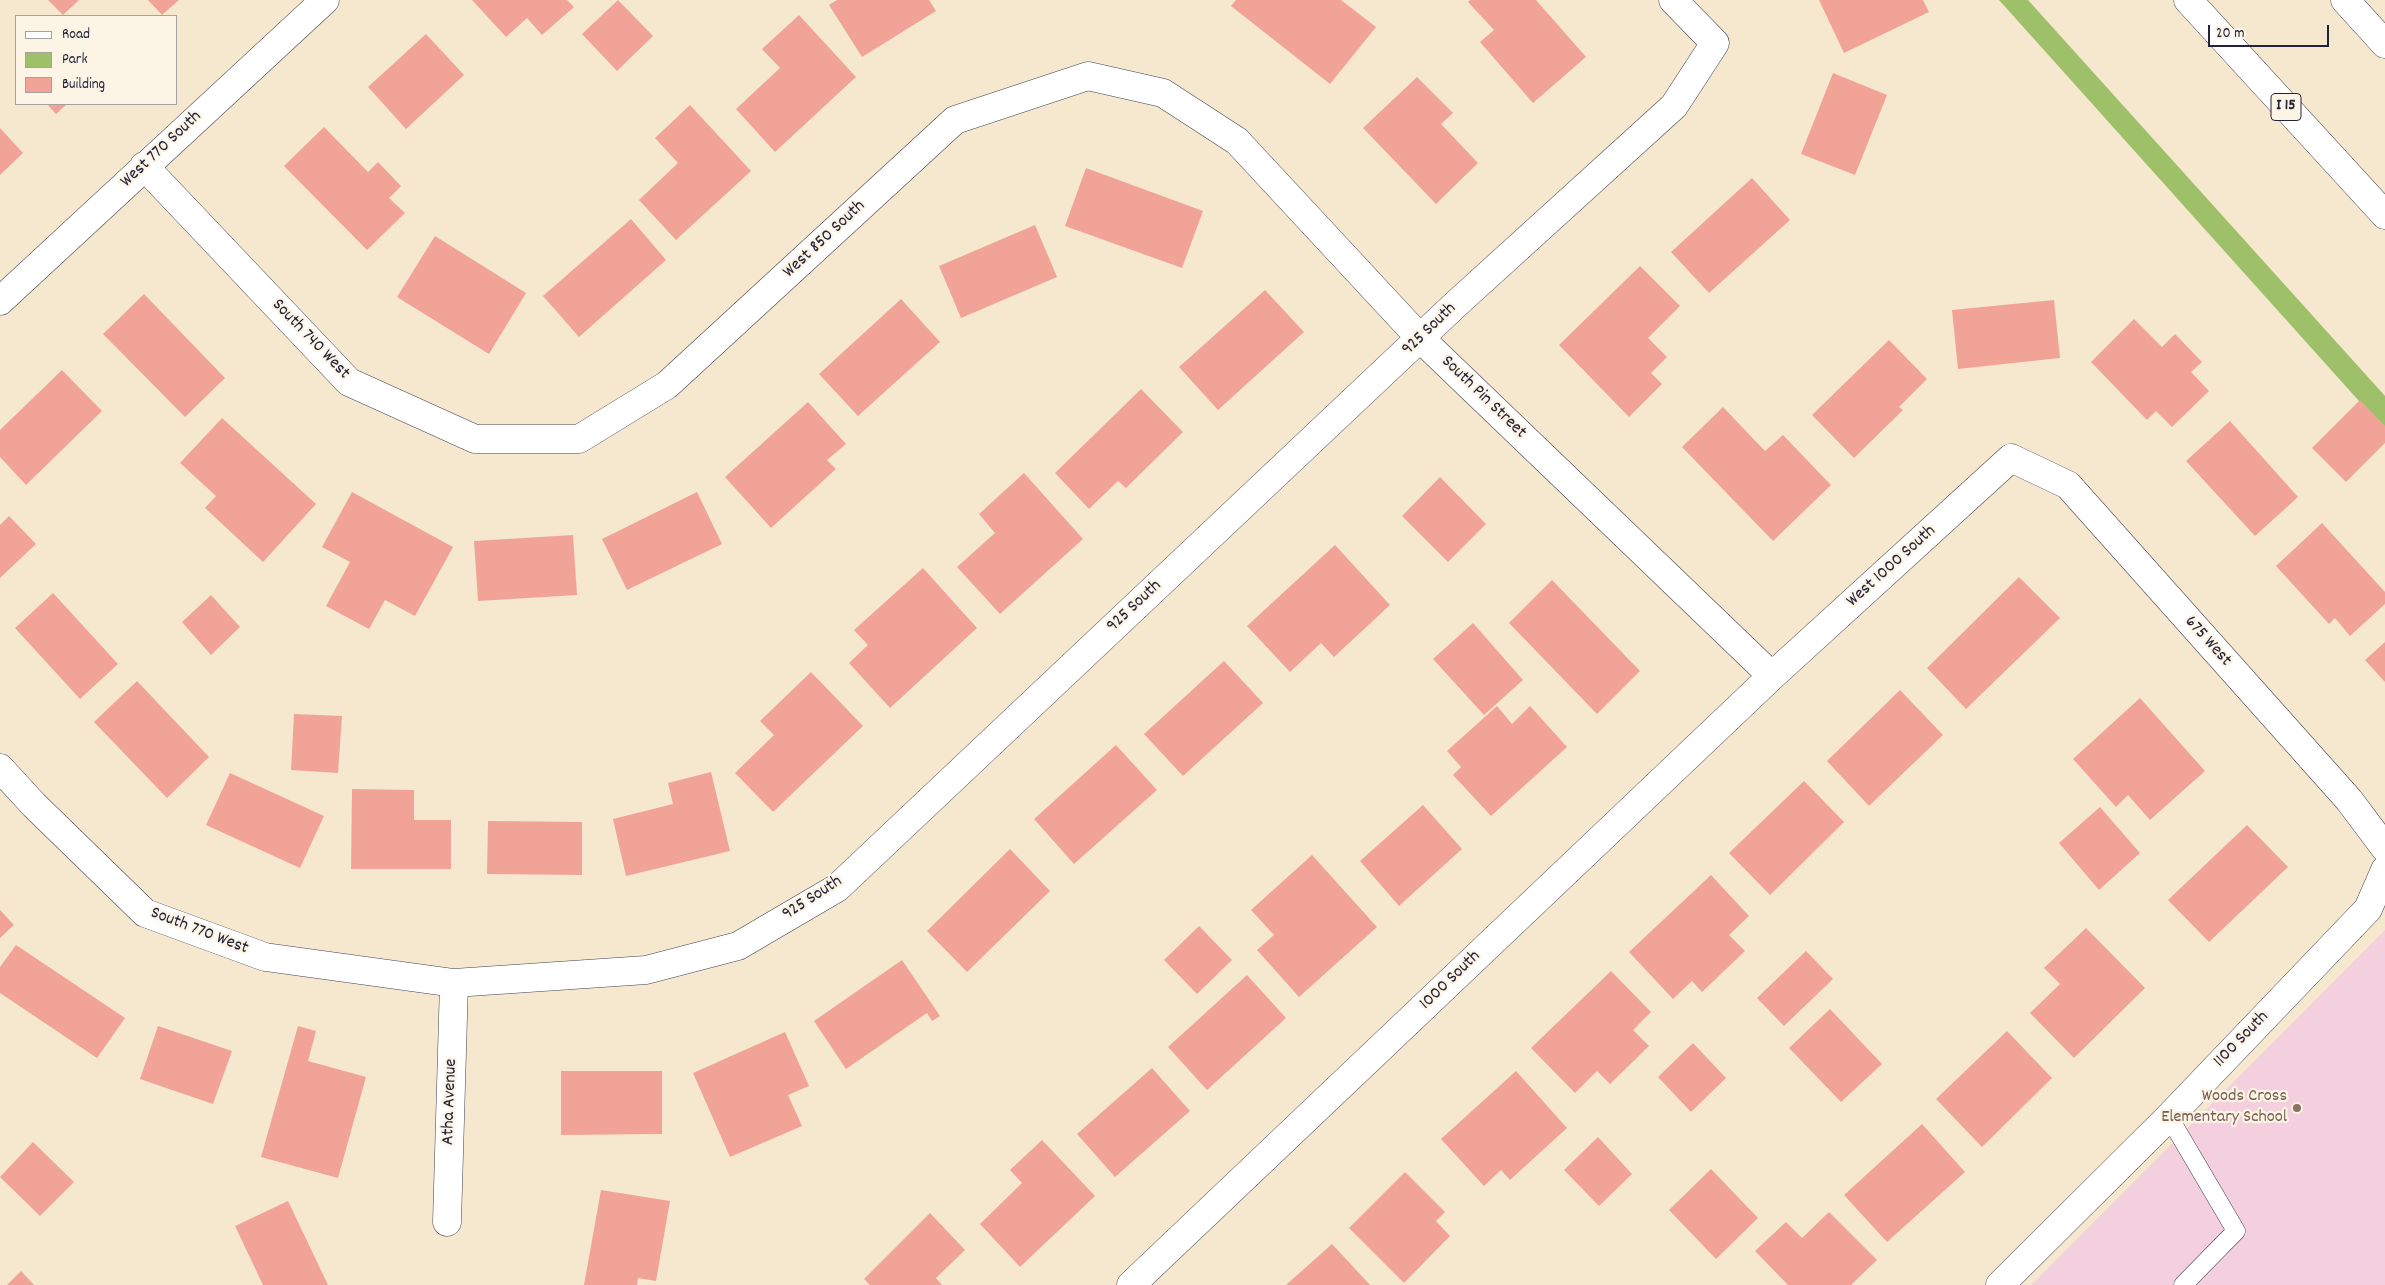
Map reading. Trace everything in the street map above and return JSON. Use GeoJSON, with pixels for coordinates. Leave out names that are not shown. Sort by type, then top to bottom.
{"type":"FeatureCollection","features":[{"type":"Feature","properties":{"kind":"main road","name":"West 770 South"},"geometry":{"type":"LineString","coordinates":[[0,301],[325,0]]}},
{"type":"Feature","properties":{"kind":"main road","name":"925 South"},"geometry":{"type":"LineString","coordinates":[[454,983],[646,970],[738,946],[836,888],[1421,339],[1674,106],[1716,43],[1673,0]]}},
{"type":"Feature","properties":{"kind":"main road","name":"I 15"},"geometry":{"type":"LineString","coordinates":[[2188,0],[2385,215]]}},
{"type":"Feature","properties":{"kind":"main road"},"geometry":{"type":"LineString","coordinates":[[2345,0],[2385,44]]}},
{"type":"Feature","properties":{"kind":"main road"},"geometry":{"type":"LineString","coordinates":[[2366,0],[2385,27]]}},
{"type":"Feature","properties":{"kind":"main road","name":"South Pin Street"},"geometry":{"type":"LineString","coordinates":[[1088,76],[1163,93],[1237,142],[1421,339],[1772,676]]}},
{"type":"Feature","properties":{"kind":"main road","name":"West 850 South"},"geometry":{"type":"LineString","coordinates":[[579,439],[667,385],[955,120],[1088,76]]}},
{"type":"Feature","properties":{"kind":"main road","name":"South 740 West"},"geometry":{"type":"LineString","coordinates":[[144,166],[349,382],[475,439],[579,439]]}},
{"type":"Feature","properties":{"kind":"main road","name":"West 1000 South"},"geometry":{"type":"LineString","coordinates":[[1772,676],[2011,458]]}},
{"type":"Feature","properties":{"kind":"main road","name":"675 West"},"geometry":{"type":"LineString","coordinates":[[2011,458],[2068,485],[2349,800],[2385,848]]}},
{"type":"Feature","properties":{"kind":"main road","name":"1000 South"},"geometry":{"type":"LineString","coordinates":[[1131,1285],[1772,676]]}},
{"type":"Feature","properties":{"kind":"main road","name":"South 770 West"},"geometry":{"type":"LineString","coordinates":[[0,768],[34,805],[145,913],[265,957],[454,983]]}},
{"type":"Feature","properties":{"kind":"main road","name":"1100 South"},"geometry":{"type":"LineString","coordinates":[[2000,1285],[2169,1117],[2368,908],[2385,870]]}},
{"type":"Feature","properties":{"kind":"main road","name":"Atha Avenue"},"geometry":{"type":"LineString","coordinates":[[447,1222],[454,983]]}},
{"type":"Feature","properties":{"kind":"lane"},"geometry":{"type":"LineString","coordinates":[[2169,1117],[2236,1231],[2183,1285]]}},
{"type":"Feature","properties":{"kind":"shaded area","name":"Woods Cross Elementary School"},"geometry":{"type":"Polygon","coordinates":[[[2385,930],[2385,1285],[2031,1285],[2385,930]]]}},
{"type":"Feature","properties":{"kind":"green space"},"geometry":{"type":"Polygon","coordinates":[[[1999,0],[2028,0],[2385,396],[2385,430],[1999,0]]]}},
{"type":"Feature","properties":{"kind":"building"},"geometry":{"type":"Polygon","coordinates":[[[48,0],[79,0],[63,15],[48,0]]]}},
{"type":"Feature","properties":{"kind":"building"},"geometry":{"type":"Polygon","coordinates":[[[148,0],[179,0],[162,15],[148,0]]]}},
{"type":"Feature","properties":{"kind":"building"},"geometry":{"type":"Polygon","coordinates":[[[472,0],[567,0],[574,7],[542,35],[527,18],[506,37],[472,0]]]}},
{"type":"Feature","properties":{"kind":"building"},"geometry":{"type":"Polygon","coordinates":[[[618,0],[653,36],[617,71],[582,34],[618,0]]]}},
{"type":"Feature","properties":{"kind":"building"},"geometry":{"type":"Polygon","coordinates":[[[837,0],[929,0],[936,11],[862,57],[829,5],[837,0]]]}},
{"type":"Feature","properties":{"kind":"building"},"geometry":{"type":"Polygon","coordinates":[[[1236,0],[1341,0],[1376,27],[1330,84],[1231,6],[1236,0]]]}},
{"type":"Feature","properties":{"kind":"building"},"geometry":{"type":"Polygon","coordinates":[[[1470,0],[1536,0],[1586,57],[1533,103],[1480,42],[1494,30],[1468,2],[1470,0]]]}},
{"type":"Feature","properties":{"kind":"building"},"geometry":{"type":"Polygon","coordinates":[[[1819,0],[1923,0],[1929,12],[1844,53],[1819,0]]]}},
{"type":"Feature","properties":{"kind":"building"},"geometry":{"type":"Polygon","coordinates":[[[799,15],[856,77],[775,152],[736,109],[780,68],[762,49],[799,15]]]}},
{"type":"Feature","properties":{"kind":"building"},"geometry":{"type":"Polygon","coordinates":[[[426,34],[464,75],[406,129],[368,87],[426,34]]]}},
{"type":"Feature","properties":{"kind":"building"},"geometry":{"type":"Polygon","coordinates":[[[1833,73],[1887,95],[1855,175],[1801,154],[1833,73]]]}},
{"type":"Feature","properties":{"kind":"building"},"geometry":{"type":"Polygon","coordinates":[[[1417,77],[1453,113],[1441,124],[1478,163],[1436,204],[1363,128],[1417,77]]]}},
{"type":"Feature","properties":{"kind":"building"},"geometry":{"type":"Polygon","coordinates":[[[48,105],[66,105],[56,114],[48,105]]]}},
{"type":"Feature","properties":{"kind":"building"},"geometry":{"type":"Polygon","coordinates":[[[690,105],[751,171],[676,240],[639,200],[678,163],[655,138],[690,105]]]}},
{"type":"Feature","properties":{"kind":"building"},"geometry":{"type":"Polygon","coordinates":[[[324,127],[368,172],[378,162],[401,186],[389,198],[405,213],[367,250],[284,166],[324,127]]]}},
{"type":"Feature","properties":{"kind":"building"},"geometry":{"type":"Polygon","coordinates":[[[0,128],[23,153],[0,175],[0,128]]]}},
{"type":"Feature","properties":{"kind":"building"},"geometry":{"type":"Polygon","coordinates":[[[1086,168],[1203,211],[1182,268],[1065,226],[1086,168]]]}},
{"type":"Feature","properties":{"kind":"building"},"geometry":{"type":"Polygon","coordinates":[[[1752,178],[1790,220],[1709,293],[1671,252],[1752,178]]]}},
{"type":"Feature","properties":{"kind":"building"},"geometry":{"type":"Polygon","coordinates":[[[631,219],[666,260],[579,337],[543,296],[631,219]]]}},
{"type":"Feature","properties":{"kind":"building"},"geometry":{"type":"Polygon","coordinates":[[[1035,225],[1057,277],[961,318],[939,266],[1035,225]]]}},
{"type":"Feature","properties":{"kind":"building"},"geometry":{"type":"Polygon","coordinates":[[[435,236],[526,293],[489,354],[397,297],[435,236]]]}},
{"type":"Feature","properties":{"kind":"building"},"geometry":{"type":"Polygon","coordinates":[[[1640,266],[1680,306],[1648,338],[1667,357],[1651,373],[1662,384],[1629,417],[1559,345],[1640,266]]]}},
{"type":"Feature","properties":{"kind":"building"},"geometry":{"type":"Polygon","coordinates":[[[1265,290],[1304,332],[1218,410],[1179,367],[1265,290]]]}},
{"type":"Feature","properties":{"kind":"building"},"geometry":{"type":"Polygon","coordinates":[[[144,294],[225,378],[185,417],[103,334],[144,294]]]}},
{"type":"Feature","properties":{"kind":"building"},"geometry":{"type":"Polygon","coordinates":[[[901,299],[940,342],[858,416],[819,374],[901,299]]]}},
{"type":"Feature","properties":{"kind":"building"},"geometry":{"type":"Polygon","coordinates":[[[2054,300],[2060,358],[1958,369],[1952,310],[2054,300]]]}},
{"type":"Feature","properties":{"kind":"building"},"geometry":{"type":"Polygon","coordinates":[[[2134,319],[2162,347],[2175,334],[2202,362],[2191,372],[2209,391],[2172,427],[2156,411],[2147,420],[2091,362],[2134,319]]]}},
{"type":"Feature","properties":{"kind":"building"},"geometry":{"type":"Polygon","coordinates":[[[1889,340],[1927,379],[1899,407],[1903,410],[1854,458],[1812,415],[1889,340]]]}},
{"type":"Feature","properties":{"kind":"building"},"geometry":{"type":"Polygon","coordinates":[[[62,370],[102,411],[26,485],[0,457],[0,430],[62,370]]]}},
{"type":"Feature","properties":{"kind":"building"},"geometry":{"type":"Polygon","coordinates":[[[1141,389],[1183,432],[1126,488],[1118,481],[1089,509],[1055,473],[1141,389]]]}},
{"type":"Feature","properties":{"kind":"building"},"geometry":{"type":"Polygon","coordinates":[[[2360,400],[2385,426],[2385,443],[2346,482],[2312,448],[2360,400]]]}},
{"type":"Feature","properties":{"kind":"building"},"geometry":{"type":"Polygon","coordinates":[[[808,402],[846,444],[827,460],[836,469],[771,528],[725,477],[808,402]]]}},
{"type":"Feature","properties":{"kind":"building"},"geometry":{"type":"Polygon","coordinates":[[[1723,407],[1765,451],[1783,435],[1831,485],[1773,541],[1682,447],[1723,407]]]}},
{"type":"Feature","properties":{"kind":"building"},"geometry":{"type":"Polygon","coordinates":[[[222,418],[316,504],[263,562],[205,508],[216,496],[180,463],[222,418]]]}},
{"type":"Feature","properties":{"kind":"building"},"geometry":{"type":"Polygon","coordinates":[[[2230,421],[2298,497],[2255,536],[2186,461],[2230,421]]]}},
{"type":"Feature","properties":{"kind":"building"},"geometry":{"type":"Polygon","coordinates":[[[1024,473],[1083,539],[1000,614],[957,567],[995,533],[979,514],[1024,473]]]}},
{"type":"Feature","properties":{"kind":"building"},"geometry":{"type":"Polygon","coordinates":[[[1440,477],[1486,524],[1448,562],[1402,516],[1440,477]]]}},
{"type":"Feature","properties":{"kind":"building"},"geometry":{"type":"Polygon","coordinates":[[[352,492],[453,547],[415,616],[385,600],[369,629],[326,606],[350,562],[322,547],[352,492]]]}},
{"type":"Feature","properties":{"kind":"building"},"geometry":{"type":"Polygon","coordinates":[[[697,492],[722,544],[627,590],[602,539],[697,492]]]}},
{"type":"Feature","properties":{"kind":"building"},"geometry":{"type":"Polygon","coordinates":[[[9,516],[36,544],[0,578],[0,525],[9,516]]]}},
{"type":"Feature","properties":{"kind":"building"},"geometry":{"type":"Polygon","coordinates":[[[2322,523],[2385,592],[2385,604],[2350,636],[2335,618],[2329,624],[2276,566],[2322,523]]]}},
{"type":"Feature","properties":{"kind":"building"},"geometry":{"type":"Polygon","coordinates":[[[573,535],[577,595],[478,601],[474,541],[573,535]]]}},
{"type":"Feature","properties":{"kind":"building"},"geometry":{"type":"Polygon","coordinates":[[[1335,545],[1390,605],[1334,657],[1321,643],[1290,672],[1247,626],[1335,545]]]}},
{"type":"Feature","properties":{"kind":"building"},"geometry":{"type":"Polygon","coordinates":[[[923,568],[977,628],[890,708],[849,663],[868,645],[854,630],[923,568]]]}},
{"type":"Feature","properties":{"kind":"building"},"geometry":{"type":"Polygon","coordinates":[[[2019,577],[2060,618],[1966,709],[1927,668],[2019,577]]]}},
{"type":"Feature","properties":{"kind":"building"},"geometry":{"type":"Polygon","coordinates":[[[1552,580],[1640,671],[1597,714],[1509,623],[1552,580]]]}},
{"type":"Feature","properties":{"kind":"building"},"geometry":{"type":"Polygon","coordinates":[[[53,593],[118,664],[80,699],[15,628],[53,593]]]}},
{"type":"Feature","properties":{"kind":"building"},"geometry":{"type":"Polygon","coordinates":[[[211,595],[240,627],[211,655],[182,622],[211,595]]]}},
{"type":"Feature","properties":{"kind":"building"},"geometry":{"type":"Polygon","coordinates":[[[1473,623],[1523,680],[1484,715],[1433,659],[1473,623]]]}},
{"type":"Feature","properties":{"kind":"building"},"geometry":{"type":"Polygon","coordinates":[[[2385,642],[2385,682],[2365,660],[2385,642]]]}},
{"type":"Feature","properties":{"kind":"building"},"geometry":{"type":"Polygon","coordinates":[[[1224,661],[1263,703],[1183,776],[1144,734],[1224,661]]]}},
{"type":"Feature","properties":{"kind":"building"},"geometry":{"type":"Polygon","coordinates":[[[811,672],[863,726],[773,812],[735,773],[774,735],[760,721],[811,672]]]}},
{"type":"Feature","properties":{"kind":"building"},"geometry":{"type":"Polygon","coordinates":[[[137,681],[209,757],[167,798],[94,722],[137,681]]]}},
{"type":"Feature","properties":{"kind":"building"},"geometry":{"type":"Polygon","coordinates":[[[1900,690],[1943,735],[1869,806],[1827,761],[1900,690]]]}},
{"type":"Feature","properties":{"kind":"building"},"geometry":{"type":"Polygon","coordinates":[[[2140,698],[2205,771],[2150,820],[2128,795],[2116,807],[2073,759],[2140,698]]]}},
{"type":"Feature","properties":{"kind":"building"},"geometry":{"type":"Polygon","coordinates":[[[1497,706],[1512,724],[1530,706],[1567,747],[1491,816],[1453,775],[1461,767],[1447,751],[1497,706]]]}},
{"type":"Feature","properties":{"kind":"building"},"geometry":{"type":"Polygon","coordinates":[[[294,714],[342,716],[338,773],[291,770],[294,714]]]}},
{"type":"Feature","properties":{"kind":"building"},"geometry":{"type":"Polygon","coordinates":[[[1116,745],[1157,790],[1074,864],[1034,819],[1116,745]]]}},
{"type":"Feature","properties":{"kind":"building"},"geometry":{"type":"Polygon","coordinates":[[[711,772],[730,851],[626,876],[613,819],[673,804],[668,783],[711,772]]]}},
{"type":"Feature","properties":{"kind":"building"},"geometry":{"type":"Polygon","coordinates":[[[230,773],[324,816],[300,868],[206,825],[230,773]]]}},
{"type":"Feature","properties":{"kind":"building"},"geometry":{"type":"Polygon","coordinates":[[[1804,781],[1844,822],[1770,895],[1729,853],[1804,781]]]}},
{"type":"Feature","properties":{"kind":"building"},"geometry":{"type":"Polygon","coordinates":[[[352,789],[414,790],[414,820],[451,820],[451,869],[351,869],[352,789]]]}},
{"type":"Feature","properties":{"kind":"building"},"geometry":{"type":"Polygon","coordinates":[[[1423,805],[1462,849],[1399,906],[1360,861],[1423,805]]]}},
{"type":"Feature","properties":{"kind":"building"},"geometry":{"type":"Polygon","coordinates":[[[2100,807],[2140,853],[2099,890],[2059,843],[2100,807]]]}},
{"type":"Feature","properties":{"kind":"building"},"geometry":{"type":"Polygon","coordinates":[[[488,821],[582,822],[582,875],[487,874],[488,821]]]}},
{"type":"Feature","properties":{"kind":"building"},"geometry":{"type":"Polygon","coordinates":[[[2247,825],[2288,867],[2209,942],[2168,900],[2247,825]]]}},
{"type":"Feature","properties":{"kind":"building"},"geometry":{"type":"Polygon","coordinates":[[[1010,849],[1050,891],[967,972],[927,931],[1010,849]]]}},
{"type":"Feature","properties":{"kind":"building"},"geometry":{"type":"Polygon","coordinates":[[[1312,855],[1377,927],[1299,997],[1257,950],[1274,935],[1251,910],[1312,855]]]}},
{"type":"Feature","properties":{"kind":"building"},"geometry":{"type":"Polygon","coordinates":[[[1711,875],[1749,916],[1729,935],[1745,951],[1702,992],[1692,981],[1673,999],[1629,952],[1711,875]]]}},
{"type":"Feature","properties":{"kind":"building"},"geometry":{"type":"Polygon","coordinates":[[[0,910],[14,925],[0,938],[0,910]]]}},
{"type":"Feature","properties":{"kind":"building"},"geometry":{"type":"Polygon","coordinates":[[[1199,926],[1232,960],[1197,994],[1164,960],[1199,926]]]}},
{"type":"Feature","properties":{"kind":"building"},"geometry":{"type":"Polygon","coordinates":[[[2086,928],[2145,988],[2074,1058],[2030,1013],[2060,984],[2044,968],[2086,928]]]}},
{"type":"Feature","properties":{"kind":"building"},"geometry":{"type":"Polygon","coordinates":[[[16,945],[125,1018],[97,1058],[0,993],[0,967],[16,945]]]}},
{"type":"Feature","properties":{"kind":"building"},"geometry":{"type":"Polygon","coordinates":[[[1806,951],[1833,979],[1784,1026],[1757,998],[1806,951]]]}},
{"type":"Feature","properties":{"kind":"building"},"geometry":{"type":"Polygon","coordinates":[[[902,960],[940,1016],[932,1021],[927,1013],[846,1069],[814,1021],[902,960]]]}},
{"type":"Feature","properties":{"kind":"building"},"geometry":{"type":"Polygon","coordinates":[[[1611,971],[1651,1012],[1633,1030],[1649,1046],[1610,1084],[1597,1071],[1575,1093],[1531,1048],[1611,971]]]}},
{"type":"Feature","properties":{"kind":"building"},"geometry":{"type":"Polygon","coordinates":[[[1247,975],[1286,1018],[1207,1090],[1168,1047],[1247,975]]]}},
{"type":"Feature","properties":{"kind":"building"},"geometry":{"type":"Polygon","coordinates":[[[1830,1009],[1882,1064],[1841,1102],[1789,1048],[1830,1009]]]}},
{"type":"Feature","properties":{"kind":"building"},"geometry":{"type":"Polygon","coordinates":[[[158,1026],[232,1051],[213,1104],[140,1079],[158,1026]]]}},
{"type":"Feature","properties":{"kind":"building"},"geometry":{"type":"Polygon","coordinates":[[[298,1026],[316,1031],[308,1061],[366,1077],[338,1178],[261,1157],[298,1026]]]}},
{"type":"Feature","properties":{"kind":"building"},"geometry":{"type":"Polygon","coordinates":[[[2007,1031],[2052,1078],[1982,1147],[1936,1099],[2007,1031]]]}},
{"type":"Feature","properties":{"kind":"building"},"geometry":{"type":"Polygon","coordinates":[[[785,1032],[809,1086],[788,1095],[802,1126],[730,1157],[693,1073],[785,1032]]]}},
{"type":"Feature","properties":{"kind":"building"},"geometry":{"type":"Polygon","coordinates":[[[1693,1043],[1726,1078],[1691,1112],[1658,1077],[1693,1043]]]}},
{"type":"Feature","properties":{"kind":"building"},"geometry":{"type":"Polygon","coordinates":[[[1152,1068],[1190,1111],[1115,1177],[1077,1134],[1152,1068]]]}},
{"type":"Feature","properties":{"kind":"building"},"geometry":{"type":"Polygon","coordinates":[[[561,1071],[662,1071],[662,1134],[561,1135],[561,1071]]]}},
{"type":"Feature","properties":{"kind":"building"},"geometry":{"type":"Polygon","coordinates":[[[1516,1071],[1567,1128],[1510,1180],[1501,1170],[1484,1186],[1441,1139],[1516,1071]]]}},
{"type":"Feature","properties":{"kind":"building"},"geometry":{"type":"Polygon","coordinates":[[[1922,1124],[1965,1172],[1887,1242],[1844,1195],[1922,1124]]]}},
{"type":"Feature","properties":{"kind":"building"},"geometry":{"type":"Polygon","coordinates":[[[1598,1137],[1632,1174],[1599,1206],[1564,1170],[1598,1137]]]}},
{"type":"Feature","properties":{"kind":"building"},"geometry":{"type":"Polygon","coordinates":[[[1042,1140],[1095,1196],[1020,1267],[980,1224],[1022,1183],[1010,1170],[1042,1140]]]}},
{"type":"Feature","properties":{"kind":"building"},"geometry":{"type":"Polygon","coordinates":[[[33,1142],[74,1182],[40,1216],[0,1177],[33,1142]]]}},
{"type":"Feature","properties":{"kind":"building"},"geometry":{"type":"Polygon","coordinates":[[[1711,1169],[1758,1218],[1716,1259],[1669,1210],[1711,1169]]]}},
{"type":"Feature","properties":{"kind":"building"},"geometry":{"type":"Polygon","coordinates":[[[1405,1172],[1445,1212],[1436,1221],[1450,1236],[1404,1283],[1349,1228],[1405,1172]]]}},
{"type":"Feature","properties":{"kind":"building"},"geometry":{"type":"Polygon","coordinates":[[[601,1190],[670,1201],[656,1281],[638,1278],[637,1285],[584,1285],[601,1190]]]}},
{"type":"Feature","properties":{"kind":"building"},"geometry":{"type":"Polygon","coordinates":[[[288,1201],[328,1285],[263,1285],[235,1226],[288,1201]]]}},
{"type":"Feature","properties":{"kind":"building"},"geometry":{"type":"Polygon","coordinates":[[[1829,1212],[1877,1260],[1851,1285],[1788,1285],[1755,1251],[1786,1222],[1802,1238],[1829,1212]]]}},
{"type":"Feature","properties":{"kind":"building"},"geometry":{"type":"Polygon","coordinates":[[[930,1213],[965,1250],[936,1278],[942,1285],[870,1285],[864,1279],[930,1213]]]}},
{"type":"Feature","properties":{"kind":"building"},"geometry":{"type":"Polygon","coordinates":[[[1332,1244],[1370,1285],[1286,1285],[1332,1244]]]}},
{"type":"Feature","properties":{"kind":"building"},"geometry":{"type":"Polygon","coordinates":[[[21,1271],[34,1285],[7,1285],[21,1271]]]}},
{"type":"Feature","properties":{"kind":"place","name":"Woods Cross Elementary School"},"geometry":{"type":"Point","coordinates":[2297,1108]}}]}
